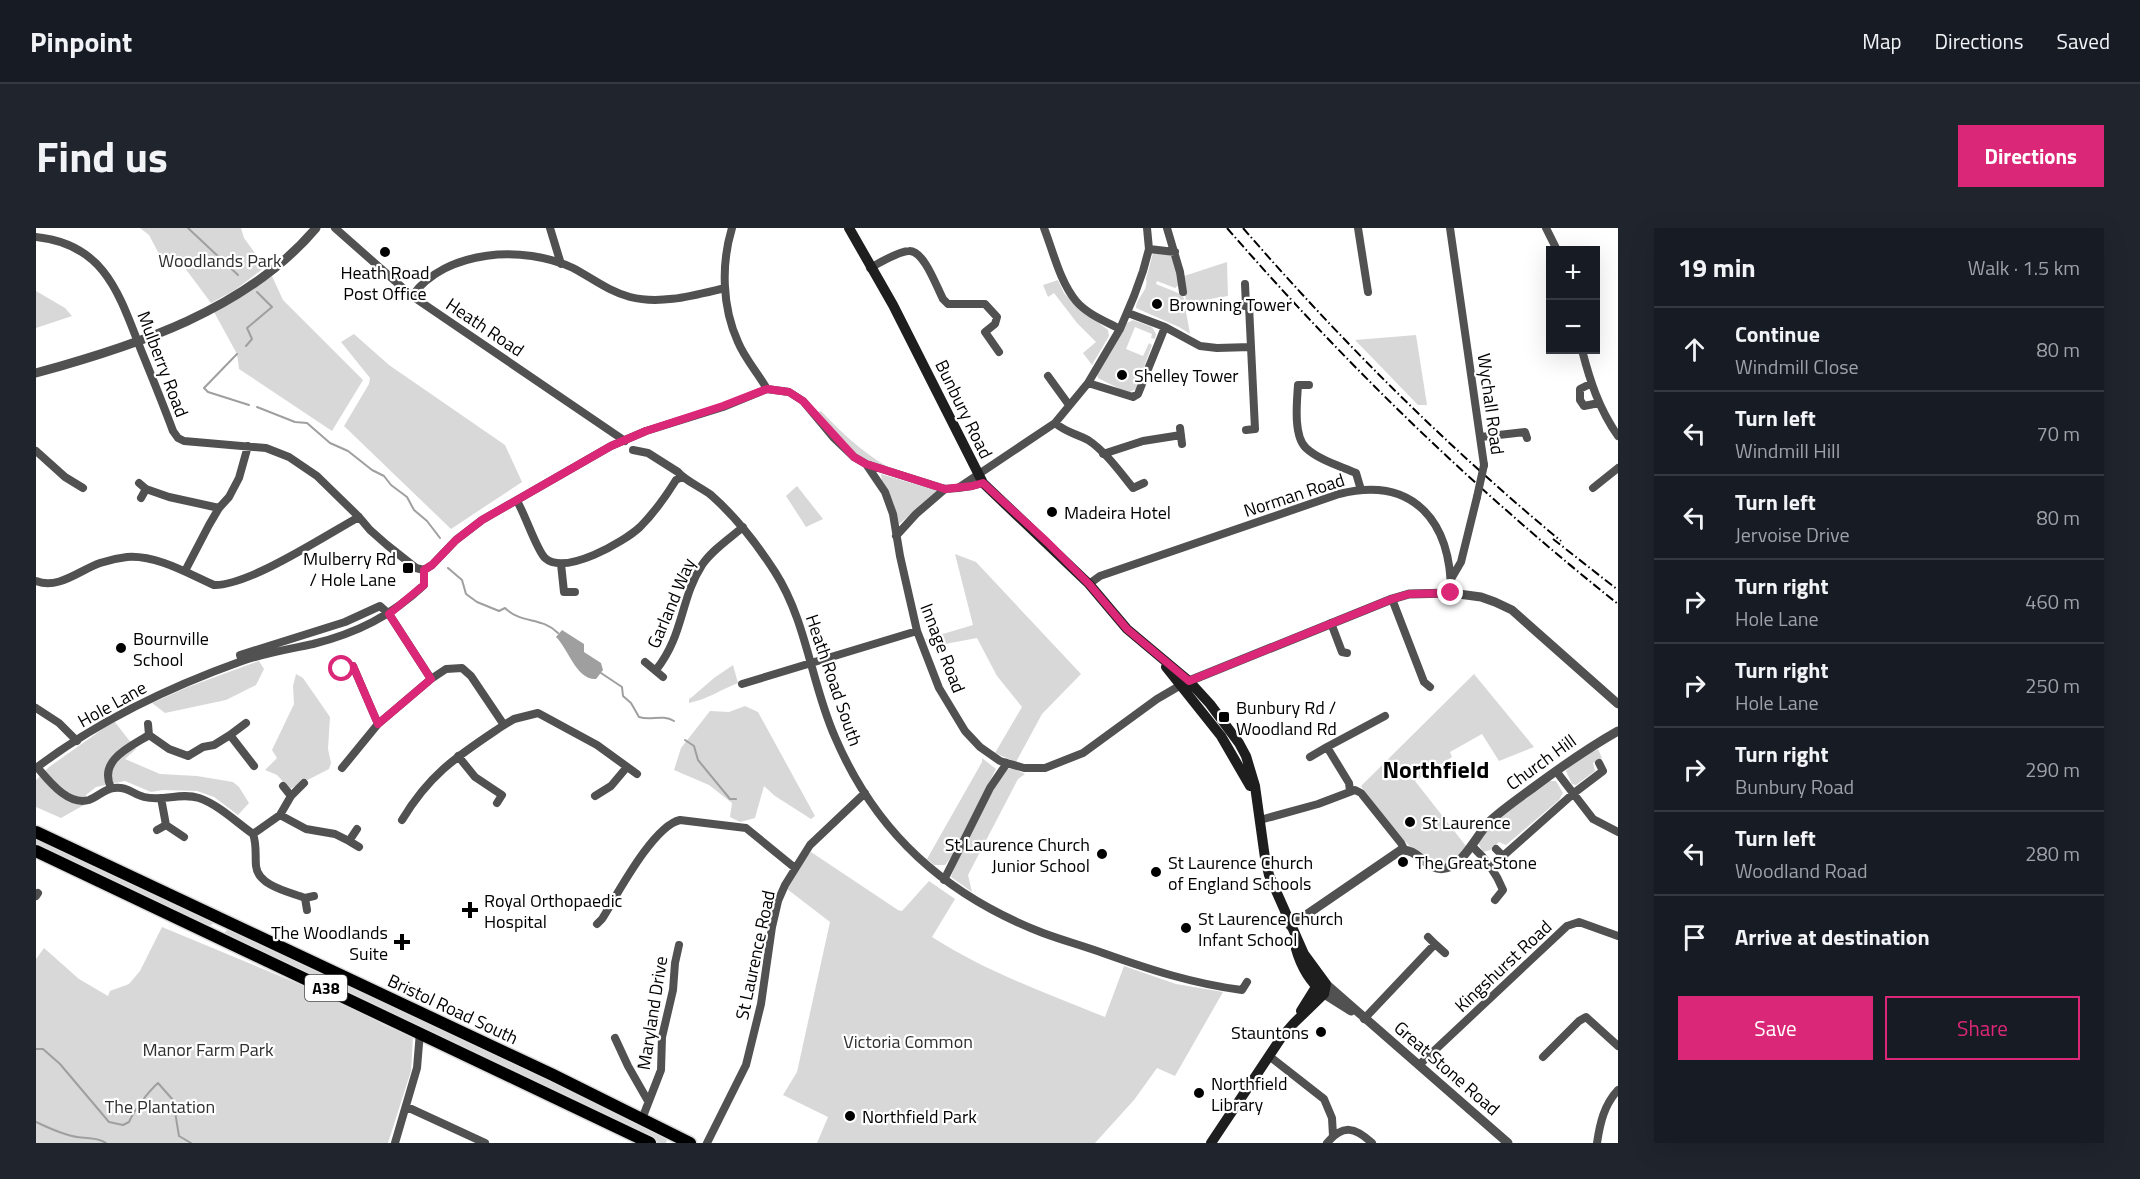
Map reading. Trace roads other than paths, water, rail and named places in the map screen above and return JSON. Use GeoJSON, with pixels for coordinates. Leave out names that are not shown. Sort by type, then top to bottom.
{"type":"FeatureCollection","features":[{"type":"Feature","properties":{"kind":"highway","name":"Bristol Road South"},"geometry":{"type":"LineString","coordinates":[[36,832],[642,1119],[669,1137],[690,1143]]}},
{"type":"Feature","properties":{"kind":"highway","name":"Bristol Road South"},"geometry":{"type":"LineString","coordinates":[[36,850],[650,1143]]}},
{"type":"Feature","properties":{"kind":"highway"},"geometry":{"type":"LineString","coordinates":[[214,936],[222,919]]}},
{"type":"Feature","properties":{"kind":"main road","name":"Bunbury Road"},"geometry":{"type":"LineString","coordinates":[[849,228],[893,305],[980,478],[1089,584],[1112,613],[1159,657],[1171,665],[1185,683],[1210,704],[1239,743],[1251,770],[1269,874],[1290,926],[1299,959],[1322,988]]}},
{"type":"Feature","properties":{"kind":"main road"},"geometry":{"type":"LineString","coordinates":[[1211,1143],[1269,1056],[1322,988]]}},
{"type":"Feature","properties":{"kind":"street"},"geometry":{"type":"LineString","coordinates":[[36,373],[138,340],[195,317],[238,293],[271,270],[316,228]]}},
{"type":"Feature","properties":{"kind":"street","name":"Heath Road"},"geometry":{"type":"LineString","coordinates":[[335,228],[412,296],[626,441]]}},
{"type":"Feature","properties":{"kind":"street"},"geometry":{"type":"LineString","coordinates":[[550,228],[561,264]]}},
{"type":"Feature","properties":{"kind":"street"},"geometry":{"type":"LineString","coordinates":[[732,228],[725,261],[728,310],[737,340],[767,389]]}},
{"type":"Feature","properties":{"kind":"street"},"geometry":{"type":"LineString","coordinates":[[1044,228],[1059,267],[1077,301],[1088,312],[1120,329]]}},
{"type":"Feature","properties":{"kind":"street"},"geometry":{"type":"LineString","coordinates":[[431,679],[389,614],[424,585],[424,570],[432,565],[456,540],[482,520],[611,446],[646,431],[767,389],[789,392],[803,401],[854,457],[866,464],[945,489],[958,488],[980,478],[1055,423],[1088,382],[1128,313],[1149,249],[1147,228]]}},
{"type":"Feature","properties":{"kind":"street"},"geometry":{"type":"LineString","coordinates":[[1167,228],[1175,252],[1183,292]]}},
{"type":"Feature","properties":{"kind":"street"},"geometry":{"type":"LineString","coordinates":[[1358,228],[1368,292]]}},
{"type":"Feature","properties":{"kind":"street","name":"Wychall Road"},"geometry":{"type":"LineString","coordinates":[[1450,228],[1484,465],[1461,562],[1451,579]]}},
{"type":"Feature","properties":{"kind":"street"},"geometry":{"type":"LineString","coordinates":[[1546,228],[1555,246]]}},
{"type":"Feature","properties":{"kind":"street","name":"Mulberry Road"},"geometry":{"type":"LineString","coordinates":[[36,237],[63,243],[82,252],[116,287],[177,438],[190,443],[267,448],[289,457],[317,476],[387,545],[416,568],[424,570]]}},
{"type":"Feature","properties":{"kind":"street"},"geometry":{"type":"LineString","coordinates":[[1149,249],[1175,252]]}},
{"type":"Feature","properties":{"kind":"street"},"geometry":{"type":"LineString","coordinates":[[870,268],[908,251],[916,252],[922,258],[943,299],[948,304],[985,304],[992,310],[997,317],[995,324],[986,332],[999,352]]}},
{"type":"Feature","properties":{"kind":"street"},"geometry":{"type":"LineString","coordinates":[[412,296],[429,279],[475,257],[521,253],[572,268],[608,289],[631,297],[680,298],[725,288]]}},
{"type":"Feature","properties":{"kind":"street"},"geometry":{"type":"LineString","coordinates":[[1245,284],[1243,306],[1249,306],[1255,429],[1246,430]]}},
{"type":"Feature","properties":{"kind":"street"},"geometry":{"type":"LineString","coordinates":[[1128,313],[1165,327],[1200,346],[1217,348],[1251,346]]}},
{"type":"Feature","properties":{"kind":"street"},"geometry":{"type":"LineString","coordinates":[[1088,382],[1133,397],[1138,394],[1165,327]]}},
{"type":"Feature","properties":{"kind":"street"},"geometry":{"type":"LineString","coordinates":[[1583,354],[1590,384],[1618,436]]}},
{"type":"Feature","properties":{"kind":"street"},"geometry":{"type":"LineString","coordinates":[[1048,376],[1069,405]]}},
{"type":"Feature","properties":{"kind":"street"},"geometry":{"type":"LineString","coordinates":[[1309,385],[1298,384],[1297,410],[1301,441],[1314,454],[1356,473],[1361,490]]}},
{"type":"Feature","properties":{"kind":"street"},"geometry":{"type":"LineString","coordinates":[[1590,384],[1580,389],[1580,399],[1584,406],[1599,403]]}},
{"type":"Feature","properties":{"kind":"street"},"geometry":{"type":"LineString","coordinates":[[1055,423],[1066,432],[1088,441],[1103,454],[1133,488],[1144,483]]}},
{"type":"Feature","properties":{"kind":"street"},"geometry":{"type":"LineString","coordinates":[[1481,437],[1525,432],[1527,438]]}},
{"type":"Feature","properties":{"kind":"street"},"geometry":{"type":"LineString","coordinates":[[1103,454],[1143,441],[1181,436]]}},
{"type":"Feature","properties":{"kind":"street"},"geometry":{"type":"LineString","coordinates":[[185,572],[219,508],[229,497],[239,478],[248,446]]}},
{"type":"Feature","properties":{"kind":"street","name":"Heath Road South"},"geometry":{"type":"LineString","coordinates":[[633,450],[648,453],[711,496],[743,527],[776,574],[790,601],[812,662],[834,736],[865,794],[901,842],[944,879],[980,902],[1042,932],[1140,966],[1222,988],[1242,990],[1247,982]]}},
{"type":"Feature","properties":{"kind":"street"},"geometry":{"type":"LineString","coordinates":[[36,451],[65,477],[84,488]]}},
{"type":"Feature","properties":{"kind":"street","name":"Innage Road"},"geometry":{"type":"LineString","coordinates":[[866,464],[885,492],[893,514],[917,631],[939,688],[965,731],[980,747],[1000,761],[1024,768],[1045,768],[1060,763],[1083,753],[1157,699],[1185,683]]}},
{"type":"Feature","properties":{"kind":"street"},"geometry":{"type":"LineString","coordinates":[[1593,488],[1618,468]]}},
{"type":"Feature","properties":{"kind":"street"},"geometry":{"type":"LineString","coordinates":[[517,501],[543,557],[561,564],[586,558],[626,538],[650,517],[676,480],[682,477]]}},
{"type":"Feature","properties":{"kind":"street"},"geometry":{"type":"LineString","coordinates":[[139,483],[146,489],[169,497],[219,508]]}},
{"type":"Feature","properties":{"kind":"street"},"geometry":{"type":"LineString","coordinates":[[141,498],[146,489]]}},
{"type":"Feature","properties":{"kind":"street"},"geometry":{"type":"LineString","coordinates":[[896,536],[916,514],[945,489]]}},
{"type":"Feature","properties":{"kind":"street","name":"Norman Road"},"geometry":{"type":"LineString","coordinates":[[1089,584],[1100,576],[1339,494],[1361,490],[1380,490],[1397,494],[1413,502],[1426,513],[1443,538],[1448,552],[1451,593]]}},
{"type":"Feature","properties":{"kind":"street"},"geometry":{"type":"LineString","coordinates":[[36,582],[52,584],[99,563],[129,557],[152,558],[214,585],[225,585],[255,574],[359,517]]}},
{"type":"Feature","properties":{"kind":"street","name":"Garland Way"},"geometry":{"type":"LineString","coordinates":[[656,670],[666,657],[676,637],[688,593],[703,563],[743,527]]}},
{"type":"Feature","properties":{"kind":"street"},"geometry":{"type":"LineString","coordinates":[[561,564],[564,592],[575,592]]}},
{"type":"Feature","properties":{"kind":"street"},"geometry":{"type":"LineString","coordinates":[[1185,683],[1392,599],[1409,594],[1451,593],[1481,597],[1512,610],[1618,704]]}},
{"type":"Feature","properties":{"kind":"street"},"geometry":{"type":"LineString","coordinates":[[1392,599],[1424,682],[1430,687]]}},
{"type":"Feature","properties":{"kind":"street","name":"Hole Lane"},"geometry":{"type":"LineString","coordinates":[[37,768],[110,718],[242,661],[240,655],[345,622],[380,606],[389,614]]}},
{"type":"Feature","properties":{"kind":"street"},"geometry":{"type":"LineString","coordinates":[[1331,623],[1343,653]]}},
{"type":"Feature","properties":{"kind":"street"},"geometry":{"type":"LineString","coordinates":[[742,684],[917,631]]}},
{"type":"Feature","properties":{"kind":"street","name":"Garland Way"},"geometry":{"type":"LineString","coordinates":[[645,662],[663,677]]}},
{"type":"Feature","properties":{"kind":"street"},"geometry":{"type":"LineString","coordinates":[[342,669],[353,666],[378,724]]}},
{"type":"Feature","properties":{"kind":"street"},"geometry":{"type":"LineString","coordinates":[[342,768],[378,724],[446,669],[462,668],[471,676],[504,725]]}},
{"type":"Feature","properties":{"kind":"street"},"geometry":{"type":"LineString","coordinates":[[36,708],[58,723],[76,741]]}},
{"type":"Feature","properties":{"kind":"street"},"geometry":{"type":"LineString","coordinates":[[402,820],[429,781],[458,756],[514,719],[538,713],[597,745],[637,774]]}},
{"type":"Feature","properties":{"kind":"street"},"geometry":{"type":"LineString","coordinates":[[1310,757],[1385,716]]}},
{"type":"Feature","properties":{"kind":"street"},"geometry":{"type":"LineString","coordinates":[[148,724],[149,735],[169,749],[188,756],[203,747],[214,745],[246,723]]}},
{"type":"Feature","properties":{"kind":"street","name":"Church Hill"},"geometry":{"type":"LineString","coordinates":[[1404,849],[1433,867],[1441,869],[1452,865],[1472,846],[1480,833],[1495,817],[1586,749],[1618,731]]}},
{"type":"Feature","properties":{"kind":"street"},"geometry":{"type":"LineString","coordinates":[[111,788],[107,777],[117,755],[149,735]]}},
{"type":"Feature","properties":{"kind":"street"},"geometry":{"type":"LineString","coordinates":[[230,735],[254,766]]}},
{"type":"Feature","properties":{"kind":"street"},"geometry":{"type":"LineString","coordinates":[[1327,747],[1349,783],[1350,791]]}},
{"type":"Feature","properties":{"kind":"street"},"geometry":{"type":"LineString","coordinates":[[458,756],[475,777],[502,795]]}},
{"type":"Feature","properties":{"kind":"street"},"geometry":{"type":"LineString","coordinates":[[944,879],[990,788],[1007,763]]}},
{"type":"Feature","properties":{"kind":"street"},"geometry":{"type":"LineString","coordinates":[[1496,849],[1503,856],[1574,793],[1603,771],[1599,763]]}},
{"type":"Feature","properties":{"kind":"street"},"geometry":{"type":"LineString","coordinates":[[595,796],[611,786],[627,767]]}},
{"type":"Feature","properties":{"kind":"street"},"geometry":{"type":"LineString","coordinates":[[37,768],[58,789],[74,800],[87,800],[111,788],[123,787],[144,796],[161,798],[187,795],[212,803],[253,834],[256,866],[258,874],[264,881],[305,898],[314,896]]}},
{"type":"Feature","properties":{"kind":"street"},"geometry":{"type":"LineString","coordinates":[[1556,771],[1593,819],[1618,832]]}},
{"type":"Feature","properties":{"kind":"street"},"geometry":{"type":"LineString","coordinates":[[253,834],[280,815],[291,796],[304,783]]}},
{"type":"Feature","properties":{"kind":"street"},"geometry":{"type":"LineString","coordinates":[[284,786],[291,796]]}},
{"type":"Feature","properties":{"kind":"street"},"geometry":{"type":"LineString","coordinates":[[1260,820],[1318,804],[1355,790],[1361,793],[1404,849],[1290,926]]}},
{"type":"Feature","properties":{"kind":"street","name":"St Laurence Road"},"geometry":{"type":"LineString","coordinates":[[707,1143],[746,1065],[761,1004],[778,901],[810,845],[865,794]]}},
{"type":"Feature","properties":{"kind":"street"},"geometry":{"type":"LineString","coordinates":[[161,798],[166,825],[184,837]]}},
{"type":"Feature","properties":{"kind":"street"},"geometry":{"type":"LineString","coordinates":[[280,815],[306,829],[335,834],[359,847]]}},
{"type":"Feature","properties":{"kind":"street"},"geometry":{"type":"LineString","coordinates":[[597,924],[651,842],[673,822],[680,820],[746,828],[795,868]]}},
{"type":"Feature","properties":{"kind":"street"},"geometry":{"type":"LineString","coordinates":[[156,830],[166,825]]}},
{"type":"Feature","properties":{"kind":"street"},"geometry":{"type":"LineString","coordinates":[[349,841],[357,829]]}},
{"type":"Feature","properties":{"kind":"street"},"geometry":{"type":"LineString","coordinates":[[1472,846],[1484,858],[1500,881],[1503,890],[1495,900]]}},
{"type":"Feature","properties":{"kind":"street"},"geometry":{"type":"LineString","coordinates":[[305,898],[307,910]]}},
{"type":"Feature","properties":{"kind":"street","name":"Kingshurst Road"},"geometry":{"type":"LineString","coordinates":[[1419,1065],[1568,926],[1579,922],[1618,936]]}},
{"type":"Feature","properties":{"kind":"street"},"geometry":{"type":"LineString","coordinates":[[1428,937],[1444,953]]}},
{"type":"Feature","properties":{"kind":"street"},"geometry":{"type":"LineString","coordinates":[[1364,1019],[1436,944]]}},
{"type":"Feature","properties":{"kind":"street","name":"Maryland Drive"},"geometry":{"type":"LineString","coordinates":[[642,1119],[661,1070],[662,1038],[680,945]]}},
{"type":"Feature","properties":{"kind":"street","name":"Great Stone Road"},"geometry":{"type":"LineString","coordinates":[[1322,988],[1364,1019],[1508,1143]]}},
{"type":"Feature","properties":{"kind":"street"},"geometry":{"type":"LineString","coordinates":[[1543,1057],[1579,1021],[1587,1017],[1618,1046]]}},
{"type":"Feature","properties":{"kind":"street"},"geometry":{"type":"LineString","coordinates":[[395,1143],[417,1068],[420,1032]]}},
{"type":"Feature","properties":{"kind":"street"},"geometry":{"type":"LineString","coordinates":[[615,1038],[648,1101]]}},
{"type":"Feature","properties":{"kind":"street"},"geometry":{"type":"LineString","coordinates":[[1269,1056],[1324,1099],[1332,1118],[1333,1136]]}},
{"type":"Feature","properties":{"kind":"street"},"geometry":{"type":"LineString","coordinates":[[1597,1143],[1603,1114],[1618,1090]]}},
{"type":"Feature","properties":{"kind":"street"},"geometry":{"type":"LineString","coordinates":[[407,1107],[485,1143]]}},
{"type":"Feature","properties":{"kind":"street"},"geometry":{"type":"LineString","coordinates":[[1327,1143],[1333,1136],[1350,1129],[1363,1134],[1372,1143]]}},
{"type":"Feature","properties":{"kind":"waterway"},"geometry":{"type":"LineString","coordinates":[[188,228],[238,275]]}},
{"type":"Feature","properties":{"kind":"waterway"},"geometry":{"type":"LineString","coordinates":[[246,346],[252,339],[247,328],[272,307],[257,292]]}},
{"type":"Feature","properties":{"kind":"waterway"},"geometry":{"type":"LineString","coordinates":[[237,354],[204,388],[208,392],[249,405]]}},
{"type":"Feature","properties":{"kind":"waterway"},"geometry":{"type":"LineString","coordinates":[[257,407],[295,422],[307,423],[330,443],[348,451],[372,470],[384,476],[391,485],[407,497],[414,510],[427,521],[440,538]]}},
{"type":"Feature","properties":{"kind":"waterway"},"geometry":{"type":"LineString","coordinates":[[448,568],[462,580],[466,594],[477,602],[499,611],[505,608],[518,616],[546,625],[558,633]]}},
{"type":"Feature","properties":{"kind":"waterway"},"geometry":{"type":"LineString","coordinates":[[601,673],[622,687],[623,696],[631,703],[639,717],[665,718],[674,721]]}},
{"type":"Feature","properties":{"kind":"waterway"},"geometry":{"type":"LineString","coordinates":[[685,740],[694,746],[698,760],[730,799],[736,799]]}},
{"type":"Feature","properties":{"kind":"waterway"},"geometry":{"type":"LineString","coordinates":[[36,1049],[43,1049],[60,1064],[109,1122],[123,1125],[129,1122],[142,1101],[158,1083],[173,1100],[179,1136],[191,1143]]}},
{"type":"Feature","properties":{"kind":"waterway"},"geometry":{"type":"LineString","coordinates":[[36,1122],[67,1135],[96,1139],[106,1143]]}},
{"type":"Feature","properties":{"kind":"railway"},"geometry":{"type":"LineString","coordinates":[[1227,228],[1318,329],[1414,425],[1514,517],[1618,604]]}},
{"type":"Feature","properties":{"kind":"railway"},"geometry":{"type":"LineString","coordinates":[[1243,228],[1356,352],[1477,468],[1561,541]]}},
{"type":"Feature","properties":{"kind":"railway"},"geometry":{"type":"LineString","coordinates":[[1553,539],[1618,590]]}},
{"type":"Feature","properties":{"kind":"place","name":"Heath Road Post Office"},"geometry":{"type":"Point","coordinates":[385,252]}},
{"type":"Feature","properties":{"kind":"place","name":"Browning Tower"},"geometry":{"type":"Point","coordinates":[1157,304]}},
{"type":"Feature","properties":{"kind":"place","name":"Shelley Tower"},"geometry":{"type":"Point","coordinates":[1122,375]}},
{"type":"Feature","properties":{"kind":"place","name":"Madeira Hotel"},"geometry":{"type":"Point","coordinates":[1052,512]}},
{"type":"Feature","properties":{"kind":"place","name":"Mulberry Rd / Hole Lane"},"geometry":{"type":"Point","coordinates":[408,568]}},
{"type":"Feature","properties":{"kind":"place","name":"Bournville School"},"geometry":{"type":"Point","coordinates":[121,648]}},
{"type":"Feature","properties":{"kind":"place","name":"Bunbury Rd / Woodland Rd"},"geometry":{"type":"Point","coordinates":[1224,717]}},
{"type":"Feature","properties":{"kind":"place","name":"St Laurence"},"geometry":{"type":"Point","coordinates":[1410,822]}},
{"type":"Feature","properties":{"kind":"place","name":"St Laurence Church Junior School"},"geometry":{"type":"Point","coordinates":[1102,854]}},
{"type":"Feature","properties":{"kind":"place","name":"The Great Stone"},"geometry":{"type":"Point","coordinates":[1403,862]}},
{"type":"Feature","properties":{"kind":"place","name":"St Laurence Church of England Schools"},"geometry":{"type":"Point","coordinates":[1156,872]}},
{"type":"Feature","properties":{"kind":"place","name":"Royal Orthopaedic Hospital"},"geometry":{"type":"Point","coordinates":[470,910]}},
{"type":"Feature","properties":{"kind":"place","name":"St Laurence Church Infant School"},"geometry":{"type":"Point","coordinates":[1186,928]}},
{"type":"Feature","properties":{"kind":"place","name":"The Woodlands Suite"},"geometry":{"type":"Point","coordinates":[402,942]}},
{"type":"Feature","properties":{"kind":"place","name":"Stauntons"},"geometry":{"type":"Point","coordinates":[1321,1032]}},
{"type":"Feature","properties":{"kind":"place","name":"Northfield Library"},"geometry":{"type":"Point","coordinates":[1199,1093]}},
{"type":"Feature","properties":{"kind":"place","name":"Northfield Park"},"geometry":{"type":"Point","coordinates":[850,1116]}},
{"type":"Feature","properties":{"kind":"district","name":"Northfield"},"geometry":{"type":"Point","coordinates":[1436,769]}},
{"type":"Feature","properties":{"kind":"park label","name":"Woodlands Park"},"geometry":{"type":"Point","coordinates":[220,260]}},
{"type":"Feature","properties":{"kind":"park label","name":"Victoria Common"},"geometry":{"type":"Point","coordinates":[908,1041]}},
{"type":"Feature","properties":{"kind":"park label","name":"Manor Farm Park"},"geometry":{"type":"Point","coordinates":[208,1049]}},
{"type":"Feature","properties":{"kind":"park label","name":"The Plantation"},"geometry":{"type":"Point","coordinates":[160,1106]}}]}
